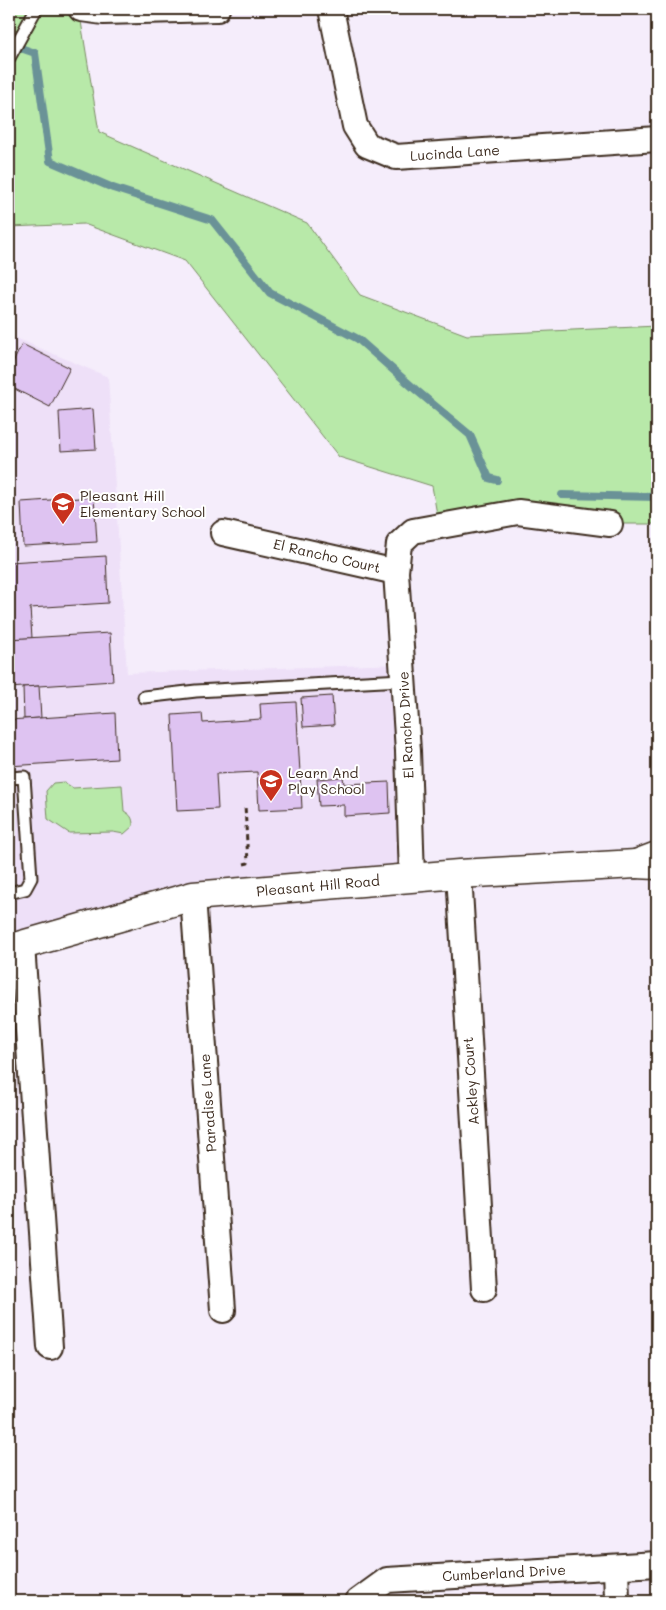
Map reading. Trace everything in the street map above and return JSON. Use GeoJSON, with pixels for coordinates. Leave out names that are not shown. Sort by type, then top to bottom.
{"type":"FeatureCollection","features":[{"type":"Feature","properties":{"kind":"street"},"geometry":{"type":"LineString","coordinates":[[81,9],[103,12],[217,9]]}},
{"type":"Feature","properties":{"kind":"street","name":"Lucinda Lane"},"geometry":{"type":"LineString","coordinates":[[330,9],[355,126],[366,145],[396,157],[657,140]]}},
{"type":"Feature","properties":{"kind":"street","name":"El Rancho Court"},"geometry":{"type":"LineString","coordinates":[[223,533],[396,572],[399,544],[413,531],[518,512],[610,524]]}},
{"type":"Feature","properties":{"kind":"street","name":"El Rancho Drive"},"geometry":{"type":"LineString","coordinates":[[396,572],[408,751],[412,878]]}},
{"type":"Feature","properties":{"kind":"street","name":"Pleasant Hill Road"},"geometry":{"type":"LineString","coordinates":[[15,948],[193,896],[459,874],[650,862]]}},
{"type":"Feature","properties":{"kind":"street","name":"Ackley Court"},"geometry":{"type":"LineString","coordinates":[[459,874],[484,1289]]}},
{"type":"Feature","properties":{"kind":"street","name":"Paradise Lane"},"geometry":{"type":"LineString","coordinates":[[193,896],[223,1310]]}},
{"type":"Feature","properties":{"kind":"street"},"geometry":{"type":"LineString","coordinates":[[15,948],[50,1347]]}},
{"type":"Feature","properties":{"kind":"street","name":"Cumberland Drive"},"geometry":{"type":"LineString","coordinates":[[358,1601],[387,1580],[657,1564]]}},
{"type":"Feature","properties":{"kind":"street"},"geometry":{"type":"LineString","coordinates":[[616,1567],[617,1601]]}},
{"type":"Feature","properties":{"kind":"lane"},"geometry":{"type":"LineString","coordinates":[[9,58],[36,9]]}},
{"type":"Feature","properties":{"kind":"lane"},"geometry":{"type":"LineString","coordinates":[[144,697],[196,691],[402,680]]}},
{"type":"Feature","properties":{"kind":"lane"},"geometry":{"type":"LineString","coordinates":[[9,778],[24,777],[31,878],[25,889],[9,893]]}},
{"type":"Feature","properties":{"kind":"path"},"geometry":{"type":"LineString","coordinates":[[240,864],[248,863],[245,805]]}},
{"type":"Feature","properties":{"kind":"shaded area"},"geometry":{"type":"Polygon","coordinates":[[[9,335],[108,377],[127,673],[402,664],[405,876],[193,896],[9,951],[9,335]]]}},
{"type":"Feature","properties":{"kind":"green space"},"geometry":{"type":"Polygon","coordinates":[[[9,9],[79,9],[99,132],[307,223],[360,295],[467,335],[657,326],[657,524],[610,524],[518,512],[439,526],[432,486],[339,457],[185,261],[84,224],[9,227],[9,9]]]}},
{"type":"Feature","properties":{"kind":"green space"},"geometry":{"type":"Polygon","coordinates":[[[64,782],[73,788],[122,785],[124,811],[131,817],[133,826],[124,834],[113,832],[69,833],[48,819],[46,791],[53,783],[64,782]]]}},
{"type":"Feature","properties":{"kind":"building"},"geometry":{"type":"Polygon","coordinates":[[[22,344],[70,368],[50,407],[9,386],[9,371],[22,344]]]}},
{"type":"Feature","properties":{"kind":"building"},"geometry":{"type":"Polygon","coordinates":[[[93,409],[96,449],[61,451],[59,412],[93,409]]]}},
{"type":"Feature","properties":{"kind":"building"},"geometry":{"type":"Polygon","coordinates":[[[94,497],[97,542],[23,546],[21,502],[94,497]]]}},
{"type":"Feature","properties":{"kind":"building"},"geometry":{"type":"Polygon","coordinates":[[[106,556],[108,603],[30,608],[32,638],[9,639],[9,562],[106,556]]]}},
{"type":"Feature","properties":{"kind":"building"},"geometry":{"type":"Polygon","coordinates":[[[110,633],[113,681],[9,688],[9,639],[110,633]]]}},
{"type":"Feature","properties":{"kind":"building"},"geometry":{"type":"Polygon","coordinates":[[[39,686],[41,718],[24,719],[23,687],[39,686]]]}},
{"type":"Feature","properties":{"kind":"building"},"geometry":{"type":"Polygon","coordinates":[[[332,696],[334,725],[303,727],[301,698],[332,696]]]}},
{"type":"Feature","properties":{"kind":"building"},"geometry":{"type":"Polygon","coordinates":[[[296,702],[302,808],[259,810],[257,772],[216,774],[218,809],[177,811],[172,715],[202,713],[203,723],[261,719],[260,704],[296,702]]]}},
{"type":"Feature","properties":{"kind":"building"},"geometry":{"type":"Polygon","coordinates":[[[115,713],[117,759],[9,766],[9,720],[115,713]]]}},
{"type":"Feature","properties":{"kind":"building"},"geometry":{"type":"Polygon","coordinates":[[[343,777],[344,784],[389,782],[390,813],[344,816],[344,805],[319,806],[317,779],[343,777]]]}},
{"type":"Feature","properties":{"kind":"waterway"},"geometry":{"type":"LineString","coordinates":[[9,44],[35,53],[50,161],[113,188],[212,220],[270,293],[358,339],[470,435],[489,478],[497,480]]}},
{"type":"Feature","properties":{"kind":"waterway"},"geometry":{"type":"LineString","coordinates":[[562,495],[657,497]]}},
{"type":"Feature","properties":{"kind":"place","name":"Pleasant Hill Elementary School"},"geometry":{"type":"Point","coordinates":[63,525]}},
{"type":"Feature","properties":{"kind":"place","name":"Learn And Play School"},"geometry":{"type":"Point","coordinates":[271,802]}}]}
